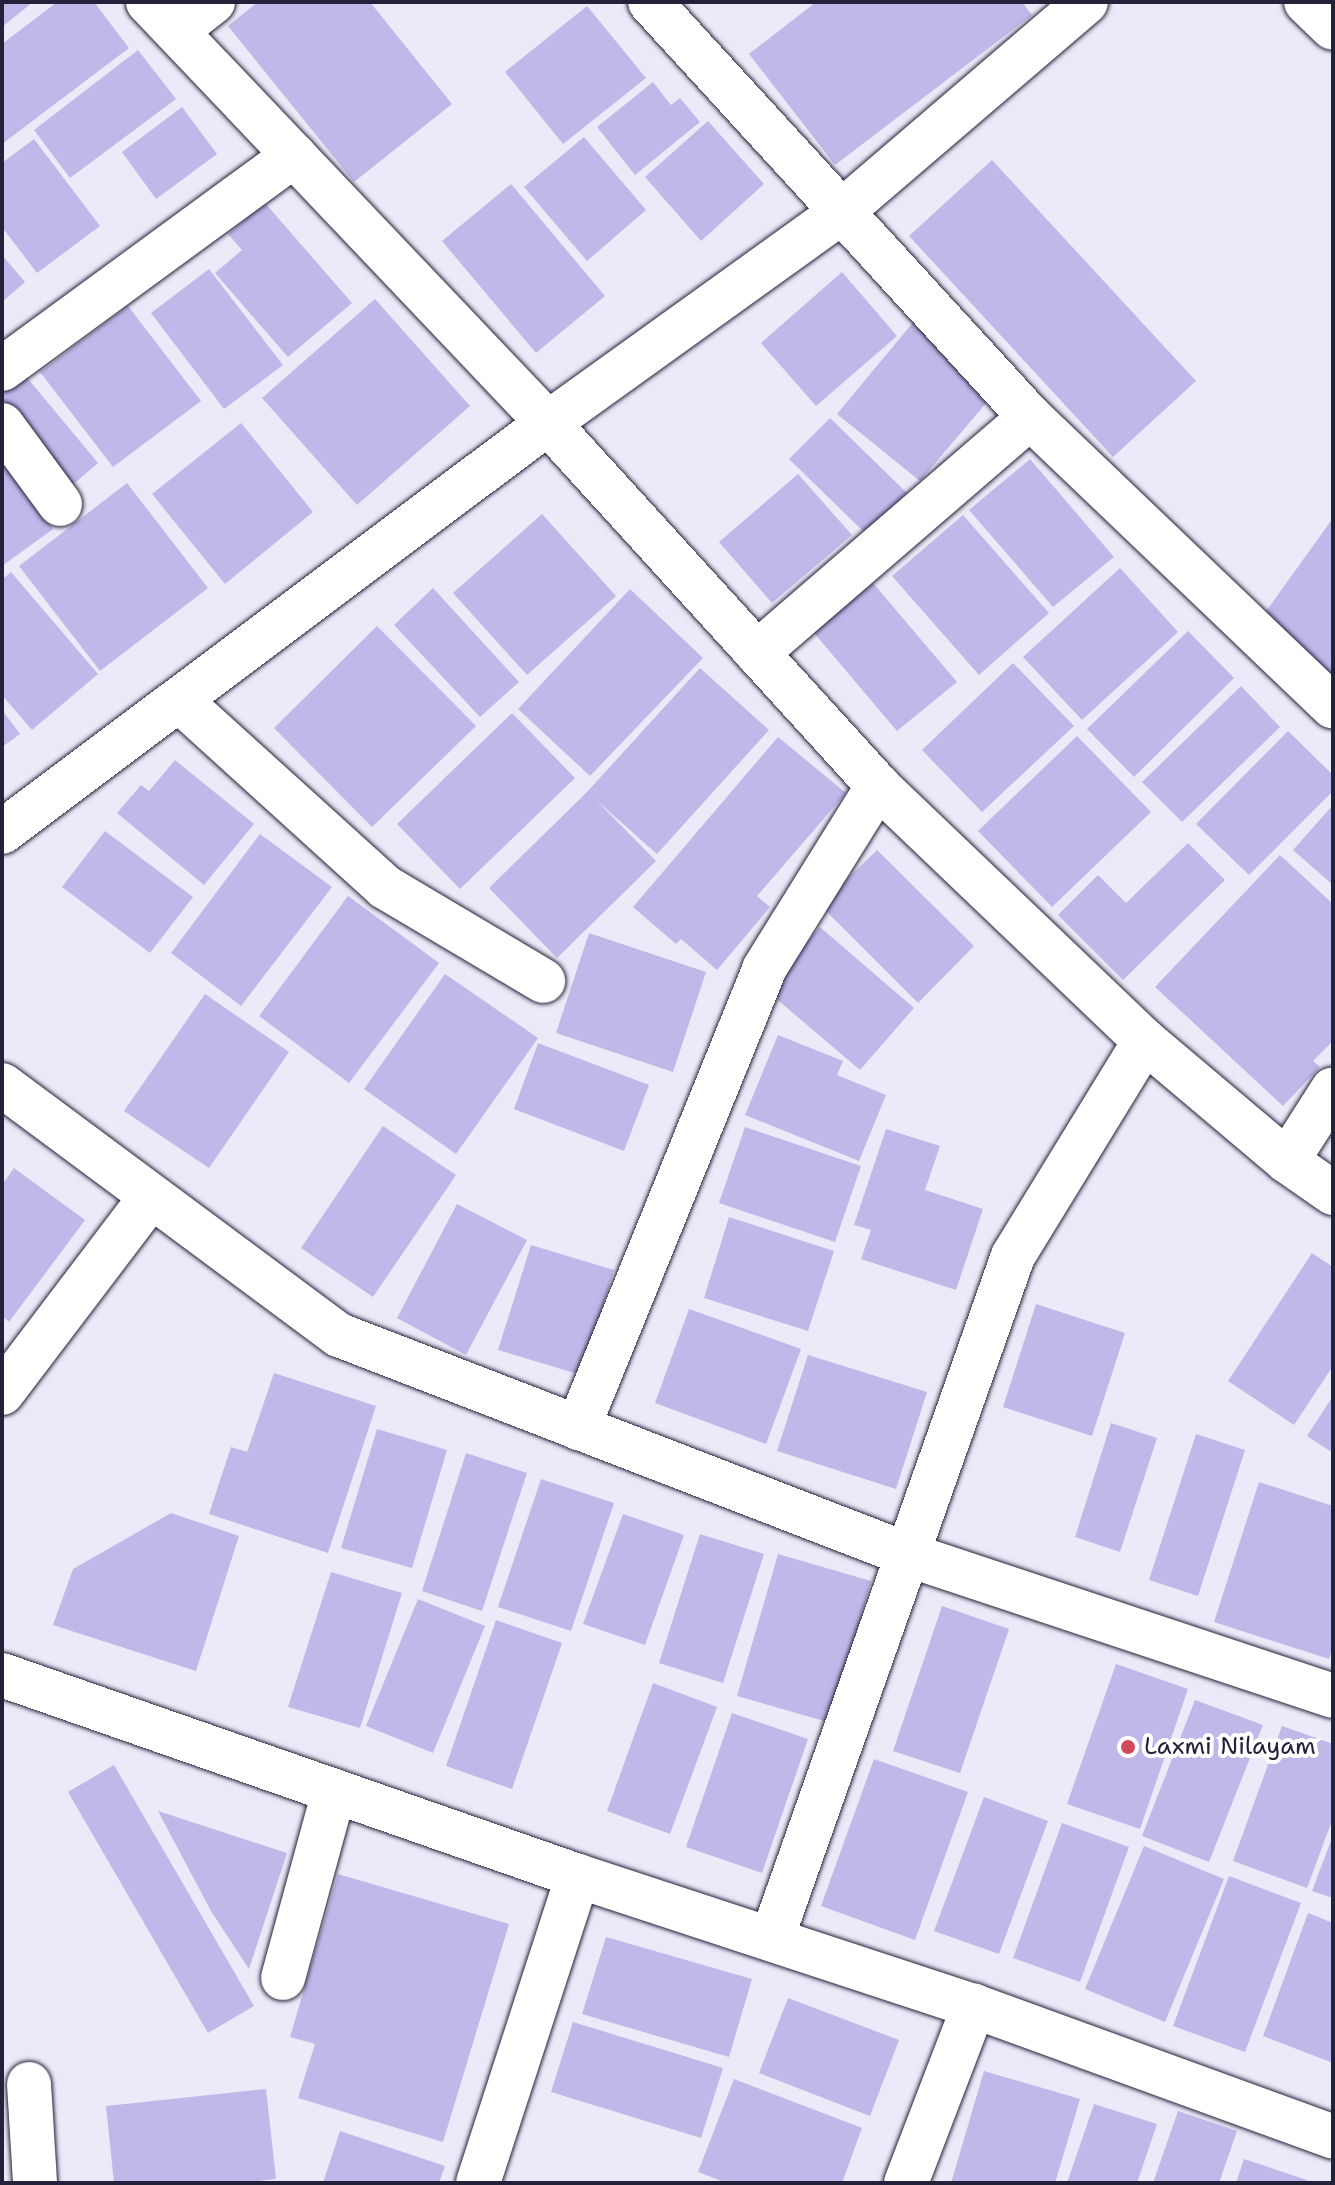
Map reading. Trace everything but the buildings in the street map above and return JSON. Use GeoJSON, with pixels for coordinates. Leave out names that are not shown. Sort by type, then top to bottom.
{"type":"FeatureCollection","features":[{"type":"Feature","properties":{"kind":"street"},"geometry":{"type":"LineString","coordinates":[[213,2],[162,17],[548,423],[878,786],[1145,1041],[1287,1161],[1333,1193]]}},
{"type":"Feature","properties":{"kind":"street"},"geometry":{"type":"LineString","coordinates":[[650,2],[1030,417],[1333,707]]}},
{"type":"Feature","properties":{"kind":"street"},"geometry":{"type":"LineString","coordinates":[[2,832],[548,423],[840,213],[1086,2]]}},
{"type":"Feature","properties":{"kind":"street"},"geometry":{"type":"LineString","coordinates":[[1306,2],[1333,28]]}},
{"type":"Feature","properties":{"kind":"street"},"geometry":{"type":"LineString","coordinates":[[2,369],[294,155]]}},
{"type":"Feature","properties":{"kind":"street"},"geometry":{"type":"LineString","coordinates":[[757,653],[1030,417]]}},
{"type":"Feature","properties":{"kind":"street"},"geometry":{"type":"LineString","coordinates":[[2,425],[60,504]]}},
{"type":"Feature","properties":{"kind":"street"},"geometry":{"type":"LineString","coordinates":[[180,701],[385,887],[543,981]]}},
{"type":"Feature","properties":{"kind":"street"},"geometry":{"type":"LineString","coordinates":[[578,1428],[764,969],[878,786]]}},
{"type":"Feature","properties":{"kind":"street"},"geometry":{"type":"LineString","coordinates":[[772,1938],[1013,1256],[1145,1041]]}},
{"type":"Feature","properties":{"kind":"street"},"geometry":{"type":"LineString","coordinates":[[2,1085],[339,1335],[906,1554],[1333,1696]]}},
{"type":"Feature","properties":{"kind":"street"},"geometry":{"type":"LineString","coordinates":[[1287,1161],[1333,1089]]}},
{"type":"Feature","properties":{"kind":"street"},"geometry":{"type":"LineString","coordinates":[[2,1393],[151,1197]]}},
{"type":"Feature","properties":{"kind":"street"},"geometry":{"type":"LineString","coordinates":[[2,1675],[578,1876],[974,2006],[1333,2137]]}},
{"type":"Feature","properties":{"kind":"street"},"geometry":{"type":"LineString","coordinates":[[283,1978],[334,1791]]}},
{"type":"Feature","properties":{"kind":"street"},"geometry":{"type":"LineString","coordinates":[[478,2183],[578,1876]]}},
{"type":"Feature","properties":{"kind":"street"},"geometry":{"type":"LineString","coordinates":[[906,2183],[974,2006]]}},
{"type":"Feature","properties":{"kind":"street"},"geometry":{"type":"LineString","coordinates":[[29,2084],[35,2183]]}},
{"type":"Feature","properties":{"kind":"place","name":"Laxmi Nilayam"},"geometry":{"type":"Point","coordinates":[1128,1747]}}]}
